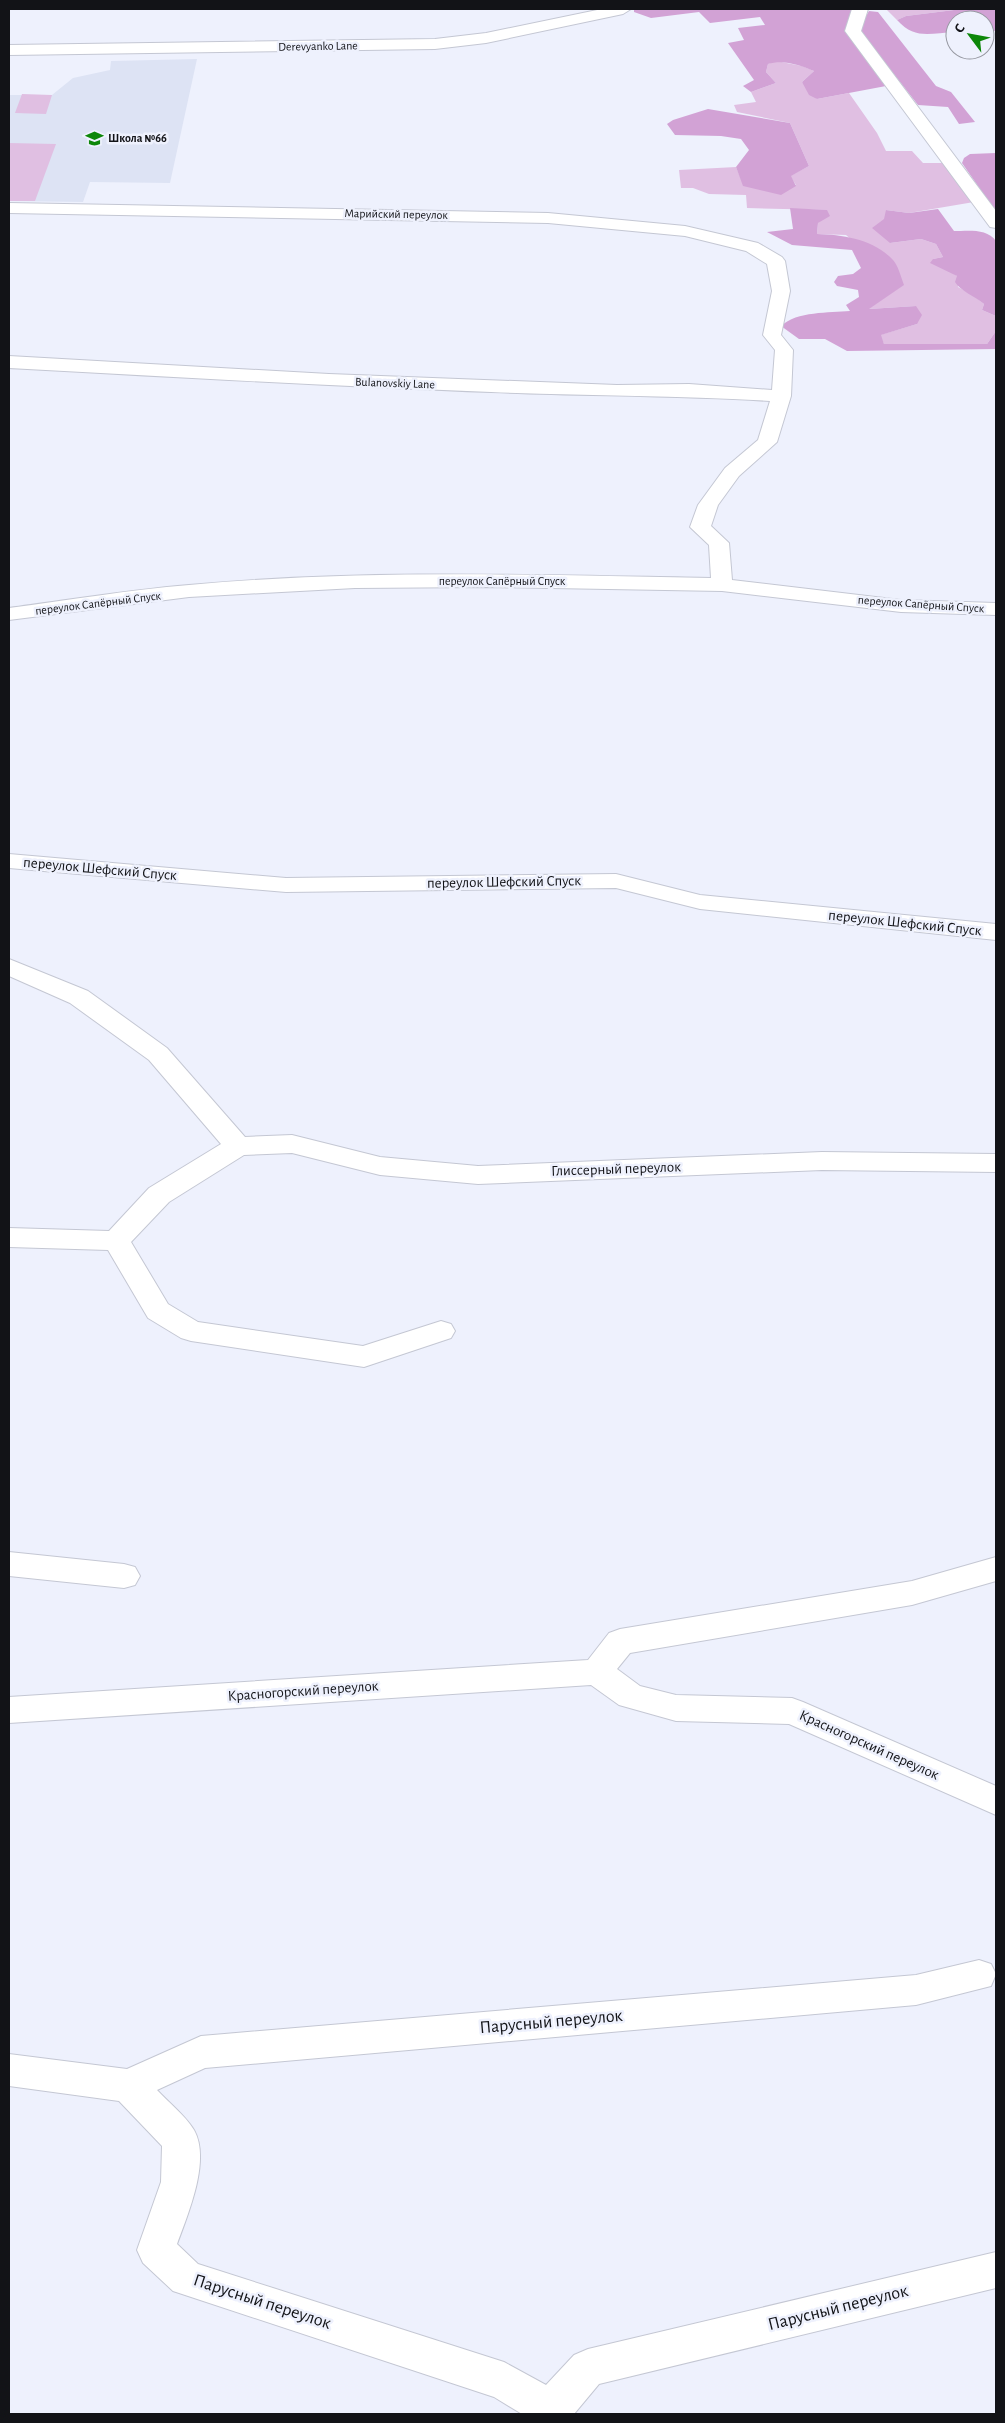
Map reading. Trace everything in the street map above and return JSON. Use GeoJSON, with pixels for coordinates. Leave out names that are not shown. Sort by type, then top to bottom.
{"type":"FeatureCollection","features":[{"type":"Feature","properties":{"kind":"street","name":"Derevyanko Lane"},"geometry":{"type":"LineString","coordinates":[[9,50],[434,44],[486,38],[623,9]]}},
{"type":"Feature","properties":{"kind":"street"},"geometry":{"type":"LineString","coordinates":[[860,9],[852,31],[895,85],[996,223]]}},
{"type":"Feature","properties":{"kind":"street","name":"Марийский переулок"},"geometry":{"type":"LineString","coordinates":[[9,208],[548,218],[685,232],[752,247],[776,261],[781,291],[772,335],[784,350],[781,396]]}},
{"type":"Feature","properties":{"kind":"street","name":"Bulanovskiy Lane"},"geometry":{"type":"LineString","coordinates":[[9,362],[330,380],[617,392],[689,390],[781,396]]}},
{"type":"Feature","properties":{"kind":"street"},"geometry":{"type":"LineString","coordinates":[[722,585],[719,543],[700,527],[708,506],[732,472],[767,442],[781,396]]}},
{"type":"Feature","properties":{"kind":"street","name":"переулок Сапёрный Спуск"},"geometry":{"type":"LineString","coordinates":[[9,614],[189,591],[355,582],[488,581],[722,585],[900,606],[996,609]]}},
{"type":"Feature","properties":{"kind":"street","name":"переулок Шефский Спуск"},"geometry":{"type":"LineString","coordinates":[[9,861],[286,885],[616,881],[700,902],[996,932]]}},
{"type":"Feature","properties":{"kind":"street"},"geometry":{"type":"LineString","coordinates":[[9,967],[79,997],[158,1054],[238,1146]]}},
{"type":"Feature","properties":{"kind":"street","name":"Глиссерный переулок"},"geometry":{"type":"LineString","coordinates":[[116,1241],[159,1195],[238,1146],[292,1144],[380,1166],[478,1175],[822,1161],[996,1163]]}},
{"type":"Feature","properties":{"kind":"street"},"geometry":{"type":"LineString","coordinates":[[9,1238],[116,1241],[158,1311],[191,1330],[364,1357],[441,1331]]}},
{"type":"Feature","properties":{"kind":"street"},"geometry":{"type":"LineString","coordinates":[[9,1564],[124,1576]]}},
{"type":"Feature","properties":{"kind":"street"},"geometry":{"type":"LineString","coordinates":[[597,1672],[620,1642],[912,1593],[996,1569]]}},
{"type":"Feature","properties":{"kind":"street","name":"Красногорский переулок"},"geometry":{"type":"LineString","coordinates":[[9,1710],[597,1672],[630,1696],[676,1708],[792,1711],[996,1801]]}},
{"type":"Feature","properties":{"kind":"street","name":"Парусный переулок"},"geometry":{"type":"LineString","coordinates":[[979,1976],[916,1990],[201,2052],[130,2086],[180,2140],[180,2182],[156,2250],[186,2278],[504,2381],[552,2412],[588,2368],[996,2270]]}},
{"type":"Feature","properties":{"kind":"street"},"geometry":{"type":"LineString","coordinates":[[9,2070],[130,2086]]}},
{"type":"Feature","properties":{"kind":"shaded area"},"geometry":{"type":"Polygon","coordinates":[[[634,9],[853,9],[848,26],[886,86],[817,99],[809,95],[802,82],[814,71],[780,62],[768,64],[766,72],[776,83],[751,92],[743,86],[754,80],[728,43],[744,40],[738,28],[765,25],[760,17],[710,23],[699,12],[651,18],[634,12],[634,9]]]}},
{"type":"Feature","properties":{"kind":"shaded area"},"geometry":{"type":"Polygon","coordinates":[[[886,9],[962,9],[906,16],[897,20],[886,9]]]}},
{"type":"Feature","properties":{"kind":"shaded area"},"geometry":{"type":"Polygon","coordinates":[[[962,9],[996,10],[996,31],[995,10],[954,10],[962,9]]]}},
{"type":"Feature","properties":{"kind":"shaded area"},"geometry":{"type":"Polygon","coordinates":[[[869,11],[878,12],[936,86],[951,92],[975,122],[959,124],[948,107],[918,105],[861,32],[861,25],[869,11]]]}},
{"type":"Feature","properties":{"kind":"shaded area"},"geometry":{"type":"Polygon","coordinates":[[[945,11],[945,33],[923,34],[910,30],[897,20],[906,16],[945,11]]]}},
{"type":"Feature","properties":{"kind":"shaded area","name":"Школа №66"},"geometry":{"type":"Polygon","coordinates":[[[197,59],[170,183],[90,182],[83,202],[9,201],[9,95],[52,95],[73,78],[110,70],[111,61],[197,59]]]}},
{"type":"Feature","properties":{"kind":"shaded area"},"geometry":{"type":"Polygon","coordinates":[[[776,61],[802,66],[814,71],[802,82],[817,99],[849,93],[877,133],[886,151],[912,151],[923,163],[945,163],[974,202],[909,213],[886,210],[890,243],[921,239],[936,244],[943,257],[933,259],[957,276],[958,287],[973,295],[984,304],[982,310],[996,316],[996,331],[987,344],[884,344],[880,335],[917,324],[916,306],[868,309],[903,285],[846,235],[817,234],[818,223],[827,210],[747,208],[746,195],[709,194],[693,188],[681,188],[679,170],[736,167],[744,186],[796,185],[790,176],[809,166],[790,123],[737,112],[734,105],[756,102],[751,92],[776,83],[766,72],[768,64],[776,61]]]}},
{"type":"Feature","properties":{"kind":"shaded area"},"geometry":{"type":"Polygon","coordinates":[[[22,94],[52,95],[46,114],[15,113],[22,94]]]}},
{"type":"Feature","properties":{"kind":"shaded area"},"geometry":{"type":"Polygon","coordinates":[[[708,109],[790,123],[809,166],[791,176],[796,186],[781,195],[743,186],[736,167],[749,150],[741,139],[721,136],[675,135],[667,124],[673,120],[708,109]]]}},
{"type":"Feature","properties":{"kind":"shaded area"},"geometry":{"type":"Polygon","coordinates":[[[9,143],[56,144],[35,201],[9,201],[9,143]]]}},
{"type":"Feature","properties":{"kind":"shaded area"},"geometry":{"type":"Polygon","coordinates":[[[996,153],[996,212],[962,163],[964,158],[970,154],[996,153]]]}},
{"type":"Feature","properties":{"kind":"shaded area"},"geometry":{"type":"Polygon","coordinates":[[[790,208],[827,210],[830,216],[818,223],[817,234],[848,237],[867,243],[885,253],[895,262],[904,285],[869,309],[916,306],[922,315],[917,324],[881,335],[884,344],[987,344],[996,331],[996,349],[847,351],[825,339],[799,339],[781,326],[804,315],[850,311],[846,305],[859,297],[858,290],[837,286],[834,282],[838,276],[853,274],[861,268],[852,250],[792,245],[767,232],[793,229],[790,208]]]}},
{"type":"Feature","properties":{"kind":"shaded area"},"geometry":{"type":"Polygon","coordinates":[[[938,209],[954,231],[982,232],[988,234],[996,241],[996,316],[982,310],[984,304],[957,285],[955,282],[957,276],[930,263],[933,259],[943,257],[936,244],[921,239],[890,243],[872,228],[884,219],[886,210],[909,213],[938,209]]]}},
{"type":"Feature","properties":{"kind":"place","name":"Школа №66"},"geometry":{"type":"Point","coordinates":[94,138]}}]}
